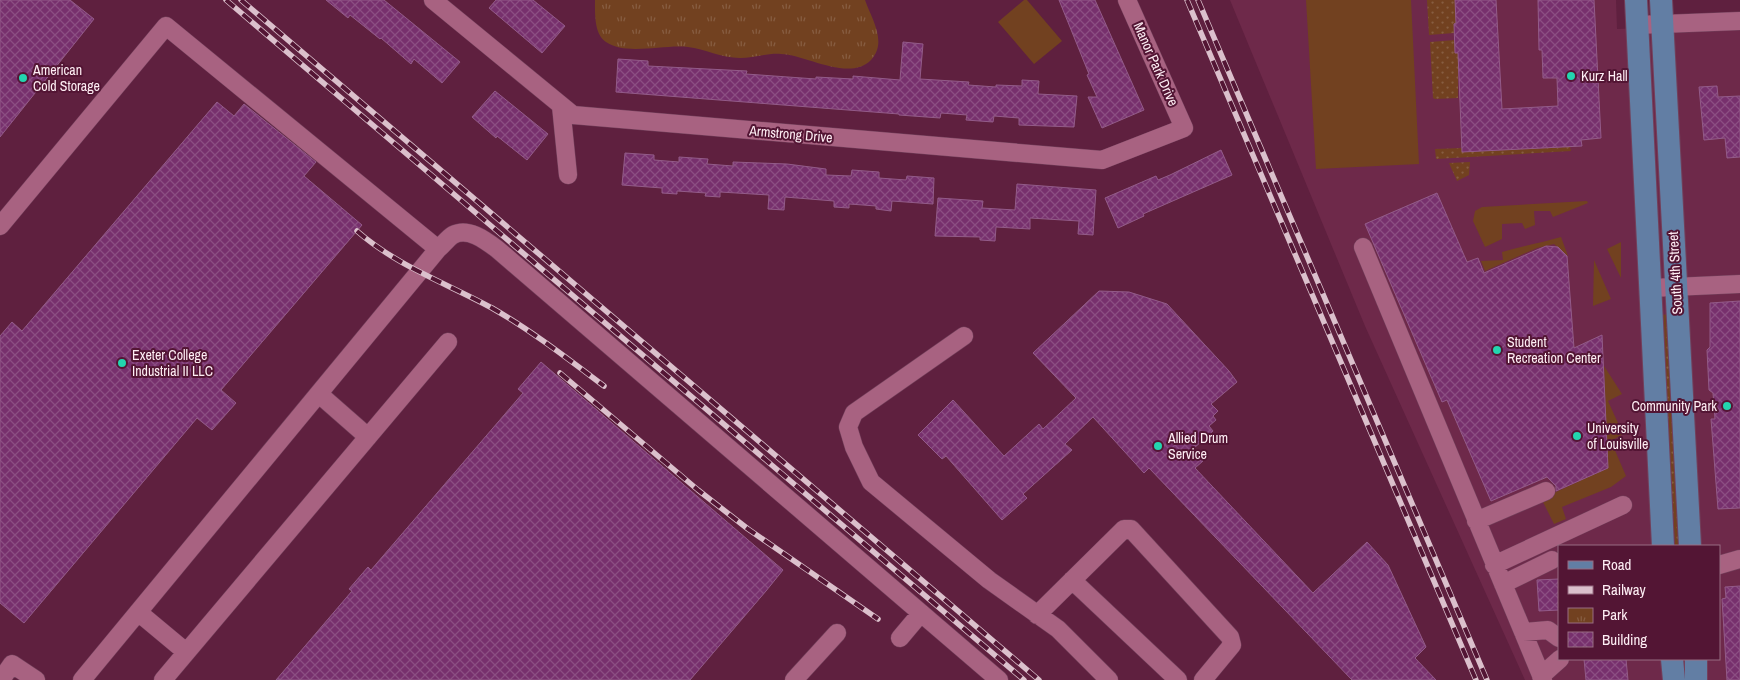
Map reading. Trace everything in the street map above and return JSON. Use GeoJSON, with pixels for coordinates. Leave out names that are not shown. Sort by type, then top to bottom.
{"type":"FeatureCollection","features":[{"type":"Feature","properties":{"kind":"main road","name":"South 4th Street"},"geometry":{"type":"LineString","coordinates":[[1636,0],[1663,545]]}},
{"type":"Feature","properties":{"kind":"main road","name":"South 4th Street"},"geometry":{"type":"LineString","coordinates":[[1661,0],[1690,545]]}},
{"type":"Feature","properties":{"kind":"main road"},"geometry":{"type":"LineString","coordinates":[[1672,660],[1674,680]]}},
{"type":"Feature","properties":{"kind":"main road"},"geometry":{"type":"LineString","coordinates":[[1696,660],[1696,680]]}},
{"type":"Feature","properties":{"kind":"street","name":"Armstrong Drive"},"geometry":{"type":"LineString","coordinates":[[433,0],[573,115],[1102,160],[1184,128]]}},
{"type":"Feature","properties":{"kind":"street","name":"Manor Park Drive"},"geometry":{"type":"LineString","coordinates":[[1127,0],[1184,128]]}},
{"type":"Feature","properties":{"kind":"street"},"geometry":{"type":"LineString","coordinates":[[1637,25],[1740,21]]}},
{"type":"Feature","properties":{"kind":"street"},"geometry":{"type":"LineString","coordinates":[[0,226],[166,26],[438,249]]}},
{"type":"Feature","properties":{"kind":"street"},"geometry":{"type":"LineString","coordinates":[[561,106],[568,176]]}},
{"type":"Feature","properties":{"kind":"street"},"geometry":{"type":"LineString","coordinates":[[82,680],[438,249],[453,235],[462,233],[482,238],[497,249],[999,680]]}},
{"type":"Feature","properties":{"kind":"street"},"geometry":{"type":"LineString","coordinates":[[1363,247],[1542,678],[1559,660]]}},
{"type":"Feature","properties":{"kind":"street"},"geometry":{"type":"LineString","coordinates":[[1650,288],[1740,284]]}},
{"type":"Feature","properties":{"kind":"street"},"geometry":{"type":"LineString","coordinates":[[964,336],[854,414],[848,427],[854,447],[871,482],[988,580],[1058,629],[1109,680]]}},
{"type":"Feature","properties":{"kind":"street"},"geometry":{"type":"LineString","coordinates":[[163,680],[448,342]]}},
{"type":"Feature","properties":{"kind":"street"},"geometry":{"type":"LineString","coordinates":[[319,394],[368,437]]}},
{"type":"Feature","properties":{"kind":"street"},"geometry":{"type":"LineString","coordinates":[[1476,521],[1546,491]]}},
{"type":"Feature","properties":{"kind":"street"},"geometry":{"type":"LineString","coordinates":[[1494,565],[1623,505]]}},
{"type":"Feature","properties":{"kind":"street"},"geometry":{"type":"LineString","coordinates":[[1037,615],[1124,529],[1131,529],[1230,637],[1232,645],[1203,680]]}},
{"type":"Feature","properties":{"kind":"street"},"geometry":{"type":"LineString","coordinates":[[1720,565],[1740,559]]}},
{"type":"Feature","properties":{"kind":"street"},"geometry":{"type":"LineString","coordinates":[[1503,584],[1552,560]]}},
{"type":"Feature","properties":{"kind":"street"},"geometry":{"type":"LineString","coordinates":[[1072,580],[1178,680]]}},
{"type":"Feature","properties":{"kind":"street"},"geometry":{"type":"LineString","coordinates":[[138,612],[186,652]]}},
{"type":"Feature","properties":{"kind":"street"},"geometry":{"type":"LineString","coordinates":[[900,638],[921,613]]}},
{"type":"Feature","properties":{"kind":"street"},"geometry":{"type":"LineString","coordinates":[[1523,632],[1548,630],[1558,637]]}},
{"type":"Feature","properties":{"kind":"street"},"geometry":{"type":"LineString","coordinates":[[794,680],[837,633]]}},
{"type":"Feature","properties":{"kind":"street"},"geometry":{"type":"LineString","coordinates":[[2,680],[12,664],[36,680]]}},
{"type":"Feature","properties":{"kind":"shaded area","name":"University of Louisville"},"geometry":{"type":"Polygon","coordinates":[[[1230,0],[1616,0],[1617,29],[1740,24],[1740,680],[1525,680],[1365,326],[1230,0]]]}},
{"type":"Feature","properties":{"kind":"green space"},"geometry":{"type":"Polygon","coordinates":[[[595,0],[865,0],[877,30],[878,46],[871,60],[862,66],[851,68],[828,66],[791,55],[781,54],[740,58],[726,57],[678,46],[624,48],[606,42],[599,34],[596,23],[595,0]]]}},
{"type":"Feature","properties":{"kind":"green space"},"geometry":{"type":"Polygon","coordinates":[[[1024,0],[1027,0],[1062,41],[1034,64],[998,22],[1024,0]]]}},
{"type":"Feature","properties":{"kind":"green space"},"geometry":{"type":"Polygon","coordinates":[[[1306,0],[1411,0],[1419,164],[1316,169],[1306,0]]]}},
{"type":"Feature","properties":{"kind":"green space"},"geometry":{"type":"Polygon","coordinates":[[[1427,0],[1455,0],[1456,23],[1454,24],[1454,33],[1429,35],[1427,0]]]}},
{"type":"Feature","properties":{"kind":"green space"},"geometry":{"type":"Polygon","coordinates":[[[1455,40],[1455,53],[1458,53],[1458,98],[1435,99],[1433,98],[1430,42],[1455,40]]]}},
{"type":"Feature","properties":{"kind":"green space"},"geometry":{"type":"Polygon","coordinates":[[[1570,147],[1571,151],[1436,159],[1435,149],[1462,148],[1463,152],[1570,147]]]}},
{"type":"Feature","properties":{"kind":"green space"},"geometry":{"type":"Polygon","coordinates":[[[1470,162],[1469,175],[1457,181],[1449,163],[1470,162]]]}},
{"type":"Feature","properties":{"kind":"green space"},"geometry":{"type":"Polygon","coordinates":[[[1587,201],[1588,203],[1553,217],[1550,211],[1534,211],[1535,225],[1525,229],[1522,223],[1502,224],[1502,239],[1485,247],[1473,221],[1475,211],[1482,207],[1587,201]]]}},
{"type":"Feature","properties":{"kind":"green space"},"geometry":{"type":"Polygon","coordinates":[[[1561,237],[1568,256],[1554,244],[1537,248],[1485,271],[1481,261],[1503,260],[1502,252],[1561,237]]]}},
{"type":"Feature","properties":{"kind":"green space"},"geometry":{"type":"Polygon","coordinates":[[[1621,242],[1621,278],[1607,249],[1621,242]]]}},
{"type":"Feature","properties":{"kind":"green space"},"geometry":{"type":"Polygon","coordinates":[[[1594,260],[1611,299],[1593,306],[1594,260]]]}},
{"type":"Feature","properties":{"kind":"green space"},"geometry":{"type":"Polygon","coordinates":[[[1669,314],[1682,545],[1675,545],[1662,315],[1669,314]]]}},
{"type":"Feature","properties":{"kind":"green space"},"geometry":{"type":"Polygon","coordinates":[[[1604,366],[1622,394],[1608,401],[1623,434],[1611,441],[1626,476],[1611,487],[1562,507],[1566,519],[1554,524],[1543,502],[1545,497],[1608,468],[1604,366]]]}},
{"type":"Feature","properties":{"kind":"building","name":"American Cold Storage"},"geometry":{"type":"Polygon","coordinates":[[[0,0],[70,0],[94,19],[0,137],[0,0]]]}},
{"type":"Feature","properties":{"kind":"building"},"geometry":{"type":"Polygon","coordinates":[[[326,0],[384,0],[460,62],[442,83],[414,59],[411,64],[381,38],[350,15],[348,18],[326,0]]]}},
{"type":"Feature","properties":{"kind":"building"},"geometry":{"type":"Polygon","coordinates":[[[496,0],[533,0],[565,26],[542,53],[489,8],[496,0]]]}},
{"type":"Feature","properties":{"kind":"building"},"geometry":{"type":"Polygon","coordinates":[[[1059,0],[1095,0],[1144,110],[1102,128],[1088,97],[1097,97],[1059,0]]]}},
{"type":"Feature","properties":{"kind":"building","name":"Kurz Hall"},"geometry":{"type":"Polygon","coordinates":[[[1455,0],[1496,0],[1502,109],[1558,106],[1557,78],[1543,78],[1542,50],[1539,50],[1538,0],[1594,0],[1601,138],[1581,140],[1582,146],[1462,152],[1458,53],[1455,53],[1455,0]]]}},
{"type":"Feature","properties":{"kind":"building"},"geometry":{"type":"Polygon","coordinates":[[[903,42],[923,44],[920,79],[969,82],[968,85],[996,87],[996,85],[1022,86],[1022,80],[1039,81],[1038,94],[1077,96],[1074,127],[1019,125],[1019,118],[994,116],[993,122],[966,120],[967,115],[941,113],[940,118],[616,92],[618,59],[648,61],[648,66],[747,71],[746,74],[816,79],[816,77],[853,79],[853,76],[900,80],[903,42]]]}},
{"type":"Feature","properties":{"kind":"building"},"geometry":{"type":"Polygon","coordinates":[[[1717,86],[1718,97],[1740,96],[1740,157],[1727,158],[1725,138],[1704,140],[1699,87],[1717,86]]]}},
{"type":"Feature","properties":{"kind":"building"},"geometry":{"type":"Polygon","coordinates":[[[495,91],[548,134],[527,160],[497,136],[496,138],[472,117],[495,91]]]}},
{"type":"Feature","properties":{"kind":"building","name":"Exeter College Industrial II LLC"},"geometry":{"type":"Polygon","coordinates":[[[217,102],[234,116],[244,104],[316,162],[304,176],[362,225],[221,390],[236,403],[212,430],[197,418],[24,623],[0,603],[0,336],[12,322],[22,331],[217,102]]]}},
{"type":"Feature","properties":{"kind":"building"},"geometry":{"type":"Polygon","coordinates":[[[1221,150],[1232,175],[1143,214],[1144,216],[1118,228],[1105,198],[1156,176],[1158,180],[1221,150]]]}},
{"type":"Feature","properties":{"kind":"building"},"geometry":{"type":"Polygon","coordinates":[[[625,153],[654,155],[654,160],[679,162],[679,157],[708,159],[707,164],[733,166],[733,162],[787,164],[826,169],[826,175],[851,176],[852,170],[879,172],[879,178],[906,180],[907,176],[934,178],[933,204],[892,201],[891,211],[876,209],[876,206],[849,204],[849,208],[834,207],[834,201],[785,197],[784,210],[768,209],[769,195],[720,192],[720,197],[705,196],[706,193],[677,191],[677,194],[662,193],[662,188],[622,185],[625,153]]]}},
{"type":"Feature","properties":{"kind":"building"},"geometry":{"type":"Polygon","coordinates":[[[1017,184],[1096,190],[1093,235],[1078,234],[1079,221],[1030,218],[1030,229],[996,227],[995,241],[980,240],[980,237],[935,236],[938,198],[983,201],[982,208],[1015,210],[1017,184]]]}},
{"type":"Feature","properties":{"kind":"building","name":"Student Recreation Center"},"geometry":{"type":"Polygon","coordinates":[[[1437,193],[1467,262],[1478,258],[1484,273],[1546,246],[1558,247],[1567,256],[1574,348],[1602,335],[1608,468],[1556,491],[1556,486],[1547,477],[1491,501],[1447,400],[1442,402],[1365,224],[1437,193]]]}},
{"type":"Feature","properties":{"kind":"building","name":"Allied Drum Service"},"geometry":{"type":"Polygon","coordinates":[[[1099,291],[1129,292],[1167,304],[1229,371],[1237,382],[1211,404],[1218,411],[1213,416],[1216,420],[1209,426],[1213,431],[1193,449],[1203,461],[1195,468],[1313,593],[1367,542],[1388,565],[1426,647],[1415,658],[1436,680],[1352,680],[1149,468],[1144,473],[1093,417],[1065,444],[1072,450],[1023,494],[1027,498],[1002,520],[946,456],[942,459],[918,435],[953,400],[1004,456],[1039,424],[1043,429],[1076,398],[1033,353],[1099,291]]]}},
{"type":"Feature","properties":{"kind":"building","name":"Community Park"},"geometry":{"type":"Polygon","coordinates":[[[1740,301],[1740,508],[1718,509],[1711,419],[1715,419],[1713,393],[1709,390],[1707,350],[1710,347],[1710,303],[1740,301]]]}},
{"type":"Feature","properties":{"kind":"building"},"geometry":{"type":"Polygon","coordinates":[[[541,362],[783,570],[766,591],[690,680],[276,680],[352,591],[349,589],[368,567],[371,570],[523,393],[518,389],[541,362]]]}},
{"type":"Feature","properties":{"kind":"building"},"geometry":{"type":"Polygon","coordinates":[[[1558,579],[1558,610],[1539,611],[1537,580],[1558,579]]]}},
{"type":"Feature","properties":{"kind":"building"},"geometry":{"type":"Polygon","coordinates":[[[1740,586],[1740,680],[1727,680],[1722,599],[1726,598],[1725,587],[1740,586]]]}},
{"type":"Feature","properties":{"kind":"building"},"geometry":{"type":"Polygon","coordinates":[[[1584,660],[1626,660],[1628,680],[1586,680],[1584,660]]]}},
{"type":"Feature","properties":{"kind":"railway"},"geometry":{"type":"LineString","coordinates":[[226,0],[1024,680]]}},
{"type":"Feature","properties":{"kind":"railway"},"geometry":{"type":"LineString","coordinates":[[241,0],[1039,680]]}},
{"type":"Feature","properties":{"kind":"railway"},"geometry":{"type":"LineString","coordinates":[[1187,0],[1476,680]]}},
{"type":"Feature","properties":{"kind":"railway"},"geometry":{"type":"LineString","coordinates":[[1198,0],[1487,680]]}},
{"type":"Feature","properties":{"kind":"railway"},"geometry":{"type":"LineString","coordinates":[[357,231],[405,264],[507,317],[604,386]]}},
{"type":"Feature","properties":{"kind":"railway"},"geometry":{"type":"LineString","coordinates":[[560,373],[698,490],[748,529],[878,619]]}},
{"type":"Feature","properties":{"kind":"place","name":"Kurz Hall"},"geometry":{"type":"Point","coordinates":[1571,76]}},
{"type":"Feature","properties":{"kind":"place","name":"American Cold Storage"},"geometry":{"type":"Point","coordinates":[23,78]}},
{"type":"Feature","properties":{"kind":"place","name":"Student Recreation Center"},"geometry":{"type":"Point","coordinates":[1497,350]}},
{"type":"Feature","properties":{"kind":"place","name":"Exeter College Industrial II LLC"},"geometry":{"type":"Point","coordinates":[122,363]}},
{"type":"Feature","properties":{"kind":"place","name":"Community Park"},"geometry":{"type":"Point","coordinates":[1727,406]}},
{"type":"Feature","properties":{"kind":"place","name":"University of Louisville"},"geometry":{"type":"Point","coordinates":[1577,436]}},
{"type":"Feature","properties":{"kind":"place","name":"Allied Drum Service"},"geometry":{"type":"Point","coordinates":[1158,446]}}]}
